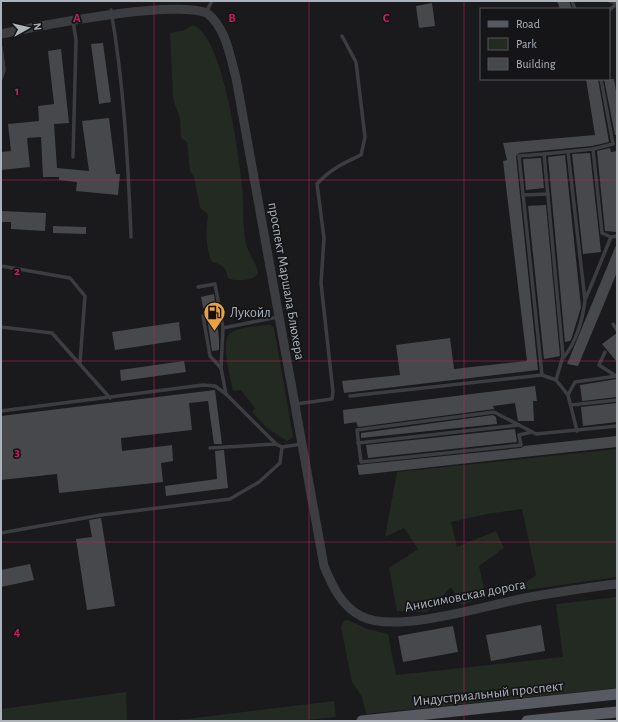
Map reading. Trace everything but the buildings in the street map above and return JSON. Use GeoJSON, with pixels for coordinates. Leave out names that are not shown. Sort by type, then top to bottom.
{"type":"FeatureCollection","features":[{"type":"Feature","properties":{"kind":"main road","name":"Индустриальный проспект"},"geometry":{"type":"LineString","coordinates":[[362,721],[617,694]]}},
{"type":"Feature","properties":{"kind":"main road"},"geometry":{"type":"LineString","coordinates":[[527,721],[617,712]]}},
{"type":"Feature","properties":{"kind":"street"},"geometry":{"type":"LineString","coordinates":[[1,34],[111,10],[153,4],[180,4],[206,12]]}},
{"type":"Feature","properties":{"kind":"street","name":"проспект Маршала Блюхера"},"geometry":{"type":"LineString","coordinates":[[206,12],[220,29],[228,46],[236,78],[324,566],[332,586]]}},
{"type":"Feature","properties":{"kind":"street","name":"Анисимовская дорога"},"geometry":{"type":"LineString","coordinates":[[332,586],[352,610],[362,617],[391,622],[422,620],[528,597],[617,584]]}},
{"type":"Feature","properties":{"kind":"lane"},"geometry":{"type":"LineString","coordinates":[[206,12],[212,1]]}},
{"type":"Feature","properties":{"kind":"lane"},"geometry":{"type":"LineString","coordinates":[[610,1],[617,4]]}},
{"type":"Feature","properties":{"kind":"lane"},"geometry":{"type":"LineString","coordinates":[[111,10],[118,47],[128,151],[131,237]]}},
{"type":"Feature","properties":{"kind":"lane"},"geometry":{"type":"LineString","coordinates":[[72,18],[76,40],[73,157]]}},
{"type":"Feature","properties":{"kind":"lane"},"geometry":{"type":"LineString","coordinates":[[295,404],[332,399],[333,392],[321,283],[324,238],[318,184],[325,175],[336,167],[361,155],[365,137],[356,62],[342,36]]}},
{"type":"Feature","properties":{"kind":"lane"},"geometry":{"type":"LineString","coordinates":[[1,47],[4,70],[1,79]]}},
{"type":"Feature","properties":{"kind":"lane"},"geometry":{"type":"LineString","coordinates":[[601,80],[613,144]]}},
{"type":"Feature","properties":{"kind":"lane"},"geometry":{"type":"LineString","coordinates":[[542,375],[519,156],[593,149],[617,142]]}},
{"type":"Feature","properties":{"kind":"lane"},"geometry":{"type":"LineString","coordinates":[[593,149],[602,233],[611,237],[617,236]]}},
{"type":"Feature","properties":{"kind":"lane"},"geometry":{"type":"LineString","coordinates":[[568,152],[586,299]]}},
{"type":"Feature","properties":{"kind":"lane"},"geometry":{"type":"LineString","coordinates":[[544,154],[562,358],[556,380]]}},
{"type":"Feature","properties":{"kind":"lane"},"geometry":{"type":"LineString","coordinates":[[523,195],[548,194]]}},
{"type":"Feature","properties":{"kind":"lane"},"geometry":{"type":"LineString","coordinates":[[562,358],[568,353],[583,318],[586,299],[611,237]]}},
{"type":"Feature","properties":{"kind":"lane"},"geometry":{"type":"LineString","coordinates":[[1,266],[70,278],[85,296],[80,363]]}},
{"type":"Feature","properties":{"kind":"lane"},"geometry":{"type":"LineString","coordinates":[[198,287],[215,284],[218,314],[223,328],[221,368],[226,394]]}},
{"type":"Feature","properties":{"kind":"lane"},"geometry":{"type":"LineString","coordinates":[[206,315],[203,316],[210,356],[221,368]]}},
{"type":"Feature","properties":{"kind":"lane"},"geometry":{"type":"LineString","coordinates":[[223,328],[279,317]]}},
{"type":"Feature","properties":{"kind":"lane"},"geometry":{"type":"LineString","coordinates":[[613,324],[617,330]]}},
{"type":"Feature","properties":{"kind":"lane"},"geometry":{"type":"LineString","coordinates":[[1,327],[52,333],[110,398]]}},
{"type":"Feature","properties":{"kind":"lane"},"geometry":{"type":"LineString","coordinates":[[605,352],[599,365],[617,376]]}},
{"type":"Feature","properties":{"kind":"lane"},"geometry":{"type":"LineString","coordinates":[[350,396],[542,375],[556,380],[568,395],[577,431]]}},
{"type":"Feature","properties":{"kind":"lane"},"geometry":{"type":"LineString","coordinates":[[568,395],[575,382],[617,376]]}},
{"type":"Feature","properties":{"kind":"lane"},"geometry":{"type":"LineString","coordinates":[[1,411],[203,385],[215,386],[226,394],[276,444],[282,447],[302,444]]}},
{"type":"Feature","properties":{"kind":"lane"},"geometry":{"type":"LineString","coordinates":[[571,405],[617,400]]}},
{"type":"Feature","properties":{"kind":"lane"},"geometry":{"type":"LineString","coordinates":[[532,432],[520,435],[520,445],[361,462],[357,430],[494,412],[536,434],[617,426]]}},
{"type":"Feature","properties":{"kind":"lane"},"geometry":{"type":"LineString","coordinates":[[358,443],[520,425]]}},
{"type":"Feature","properties":{"kind":"lane"},"geometry":{"type":"LineString","coordinates":[[210,448],[276,444]]}},
{"type":"Feature","properties":{"kind":"lane"},"geometry":{"type":"LineString","coordinates":[[1,533],[101,515],[230,499],[259,482],[280,463],[282,447]]}},
{"type":"Feature","properties":{"kind":"green space"},"geometry":{"type":"Polygon","coordinates":[[[193,25],[204,34],[213,50],[228,98],[243,192],[245,236],[247,247],[258,274],[248,279],[240,280],[228,278],[223,267],[212,262],[208,250],[207,238],[208,214],[200,208],[194,177],[190,171],[187,142],[181,138],[180,119],[173,98],[170,33],[185,30],[193,25]]]}},
{"type":"Feature","properties":{"kind":"green space"},"geometry":{"type":"Polygon","coordinates":[[[271,325],[274,328],[293,437],[287,441],[267,428],[252,412],[255,408],[241,390],[233,391],[226,352],[227,337],[233,331],[271,325]]]}},
{"type":"Feature","properties":{"kind":"green space"},"geometry":{"type":"Polygon","coordinates":[[[617,449],[617,577],[512,592],[536,575],[522,509],[487,514],[451,522],[457,547],[496,531],[504,548],[479,566],[486,597],[461,605],[451,587],[427,612],[397,611],[389,568],[418,549],[404,528],[385,537],[397,472],[617,449]]]}},
{"type":"Feature","properties":{"kind":"green space"},"geometry":{"type":"Polygon","coordinates":[[[617,597],[617,688],[366,714],[362,697],[352,682],[341,627],[344,621],[348,620],[367,629],[388,634],[396,675],[563,657],[556,604],[617,597]]]}},
{"type":"Feature","properties":{"kind":"green space"},"geometry":{"type":"Polygon","coordinates":[[[126,692],[127,721],[1,721],[1,709],[126,692]]]}},
{"type":"Feature","properties":{"kind":"green space"},"geometry":{"type":"Polygon","coordinates":[[[334,701],[336,717],[296,721],[169,721],[334,701]]]}},
{"type":"Feature","properties":{"kind":"place","name":"Лукойл"},"geometry":{"type":"Point","coordinates":[214,332]}}]}
